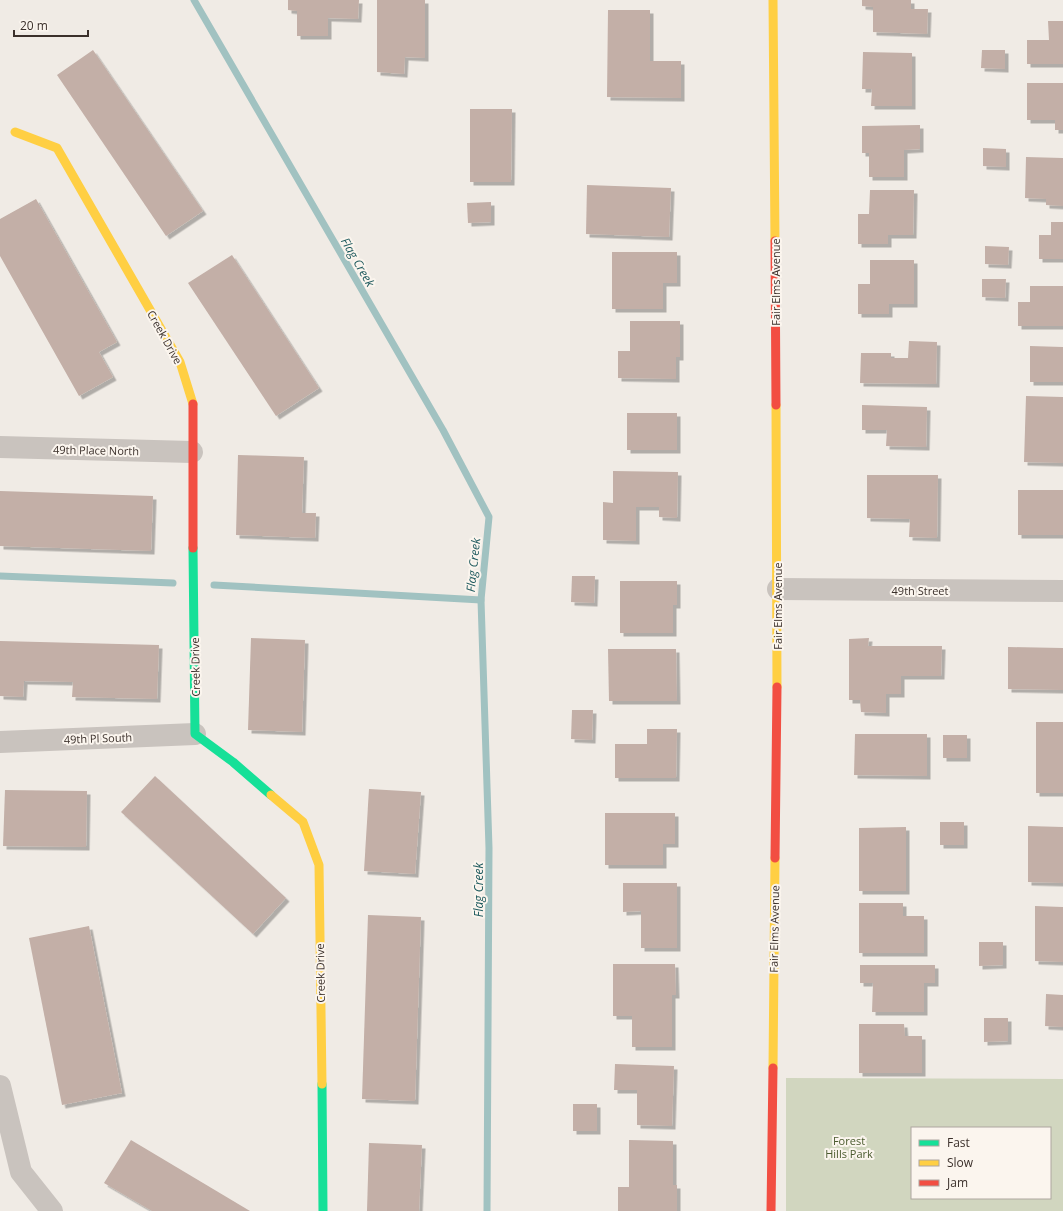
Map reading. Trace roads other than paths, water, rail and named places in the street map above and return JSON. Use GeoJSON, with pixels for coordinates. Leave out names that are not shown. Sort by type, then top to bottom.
{"type":"FeatureCollection","features":[{"type":"Feature","properties":{"kind":"street","name":"Fair Elms Avenue"},"geometry":{"type":"LineString","coordinates":[[772,1211],[778,589],[773,0]]}},
{"type":"Feature","properties":{"kind":"street","name":"Creek Drive"},"geometry":{"type":"LineString","coordinates":[[16,132],[57,148],[180,362],[193,400],[192,452],[195,734],[234,762],[303,822],[319,865],[323,1211]]}},
{"type":"Feature","properties":{"kind":"street","name":"49th Place North"},"geometry":{"type":"LineString","coordinates":[[0,447],[192,452]]}},
{"type":"Feature","properties":{"kind":"street","name":"49th Street"},"geometry":{"type":"LineString","coordinates":[[778,589],[1063,591]]}},
{"type":"Feature","properties":{"kind":"street","name":"49th Pl South"},"geometry":{"type":"LineString","coordinates":[[0,742],[195,734]]}},
{"type":"Feature","properties":{"kind":"street"},"geometry":{"type":"LineString","coordinates":[[0,1086],[21,1172],[52,1211]]}},
{"type":"Feature","properties":{"kind":"waterway","name":"Flag Creek"},"geometry":{"type":"LineString","coordinates":[[194,0],[443,430],[489,517],[481,600],[489,848],[487,1211]]}},
{"type":"Feature","properties":{"kind":"waterway"},"geometry":{"type":"LineString","coordinates":[[0,576],[173,583]]}},
{"type":"Feature","properties":{"kind":"waterway"},"geometry":{"type":"LineString","coordinates":[[214,585],[481,600]]}},
{"type":"Feature","properties":{"kind":"park label","name":"Forest Hills Park"},"geometry":{"type":"Point","coordinates":[849,1146]}}]}
